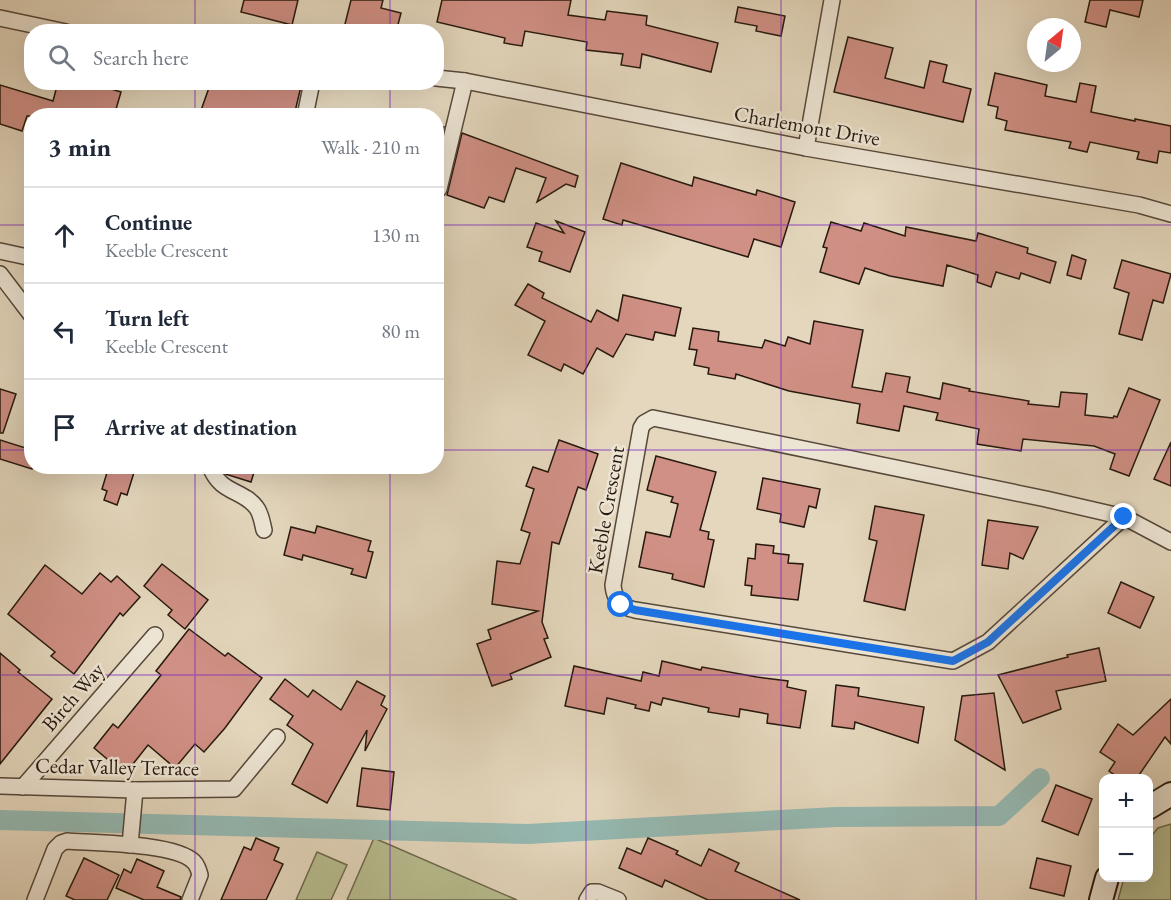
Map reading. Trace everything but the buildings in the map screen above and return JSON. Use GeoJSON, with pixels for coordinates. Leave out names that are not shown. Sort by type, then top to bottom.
{"type":"FeatureCollection","features":[{"type":"Feature","properties":{"kind":"street"},"geometry":{"type":"LineString","coordinates":[[806,148],[832,0]]}},
{"type":"Feature","properties":{"kind":"street"},"geometry":{"type":"LineString","coordinates":[[0,18],[28,24]]}},
{"type":"Feature","properties":{"kind":"street","name":"Charlemont Drive"},"geometry":{"type":"LineString","coordinates":[[444,79],[465,81],[806,148],[1139,205],[1171,214]]}},
{"type":"Feature","properties":{"kind":"street"},"geometry":{"type":"LineString","coordinates":[[444,168],[465,81]]}},
{"type":"Feature","properties":{"kind":"street"},"geometry":{"type":"LineString","coordinates":[[307,108],[310,90]]}},
{"type":"Feature","properties":{"kind":"street"},"geometry":{"type":"LineString","coordinates":[[0,251],[24,256]]}},
{"type":"Feature","properties":{"kind":"street"},"geometry":{"type":"LineString","coordinates":[[0,274],[24,306]]}},
{"type":"Feature","properties":{"kind":"street","name":"Keeble Crescent"},"geometry":{"type":"LineString","coordinates":[[1124,517],[988,642],[953,661],[635,610],[621,605],[613,585],[641,428],[644,423],[653,418],[1124,517],[1171,542]]}},
{"type":"Feature","properties":{"kind":"street"},"geometry":{"type":"LineString","coordinates":[[213,474],[222,485],[256,506],[264,530]]}},
{"type":"Feature","properties":{"kind":"street","name":"Birch Way"},"geometry":{"type":"LineString","coordinates":[[23,787],[155,635]]}},
{"type":"Feature","properties":{"kind":"street","name":"Cedar Valley Terrace"},"geometry":{"type":"LineString","coordinates":[[0,786],[135,790],[234,789],[277,737]]}},
{"type":"Feature","properties":{"kind":"street"},"geometry":{"type":"LineString","coordinates":[[130,845],[135,790]]}},
{"type":"Feature","properties":{"kind":"street"},"geometry":{"type":"LineString","coordinates":[[1153,805],[1171,794]]}},
{"type":"Feature","properties":{"kind":"street"},"geometry":{"type":"LineString","coordinates":[[35,900],[55,849],[61,843],[68,841],[130,845],[180,854],[195,863],[200,875],[190,900]]}},
{"type":"Feature","properties":{"kind":"street"},"geometry":{"type":"LineString","coordinates":[[1101,900],[1106,882]]}},
{"type":"Feature","properties":{"kind":"street"},"geometry":{"type":"LineString","coordinates":[[587,900],[592,892],[618,900]]}},
{"type":"Feature","properties":{"kind":"green space"},"geometry":{"type":"Polygon","coordinates":[[[1171,824],[1171,900],[1118,900],[1123,882],[1153,882],[1153,834],[1158,828],[1171,824]]]}},
{"type":"Feature","properties":{"kind":"green space"},"geometry":{"type":"Polygon","coordinates":[[[374,838],[517,900],[347,900],[374,838]]]}},
{"type":"Feature","properties":{"kind":"green space"},"geometry":{"type":"Polygon","coordinates":[[[317,852],[347,865],[331,900],[296,900],[317,852]]]}},
{"type":"Feature","properties":{"kind":"waterway"},"geometry":{"type":"LineString","coordinates":[[0,820],[528,834],[836,817],[999,816],[1040,778]]}},
{"type":"Feature","properties":{"kind":"route"},"geometry":{"type":"LineString","coordinates":[[621,605],[628,609],[953,661],[988,642],[1124,517]]}}]}
